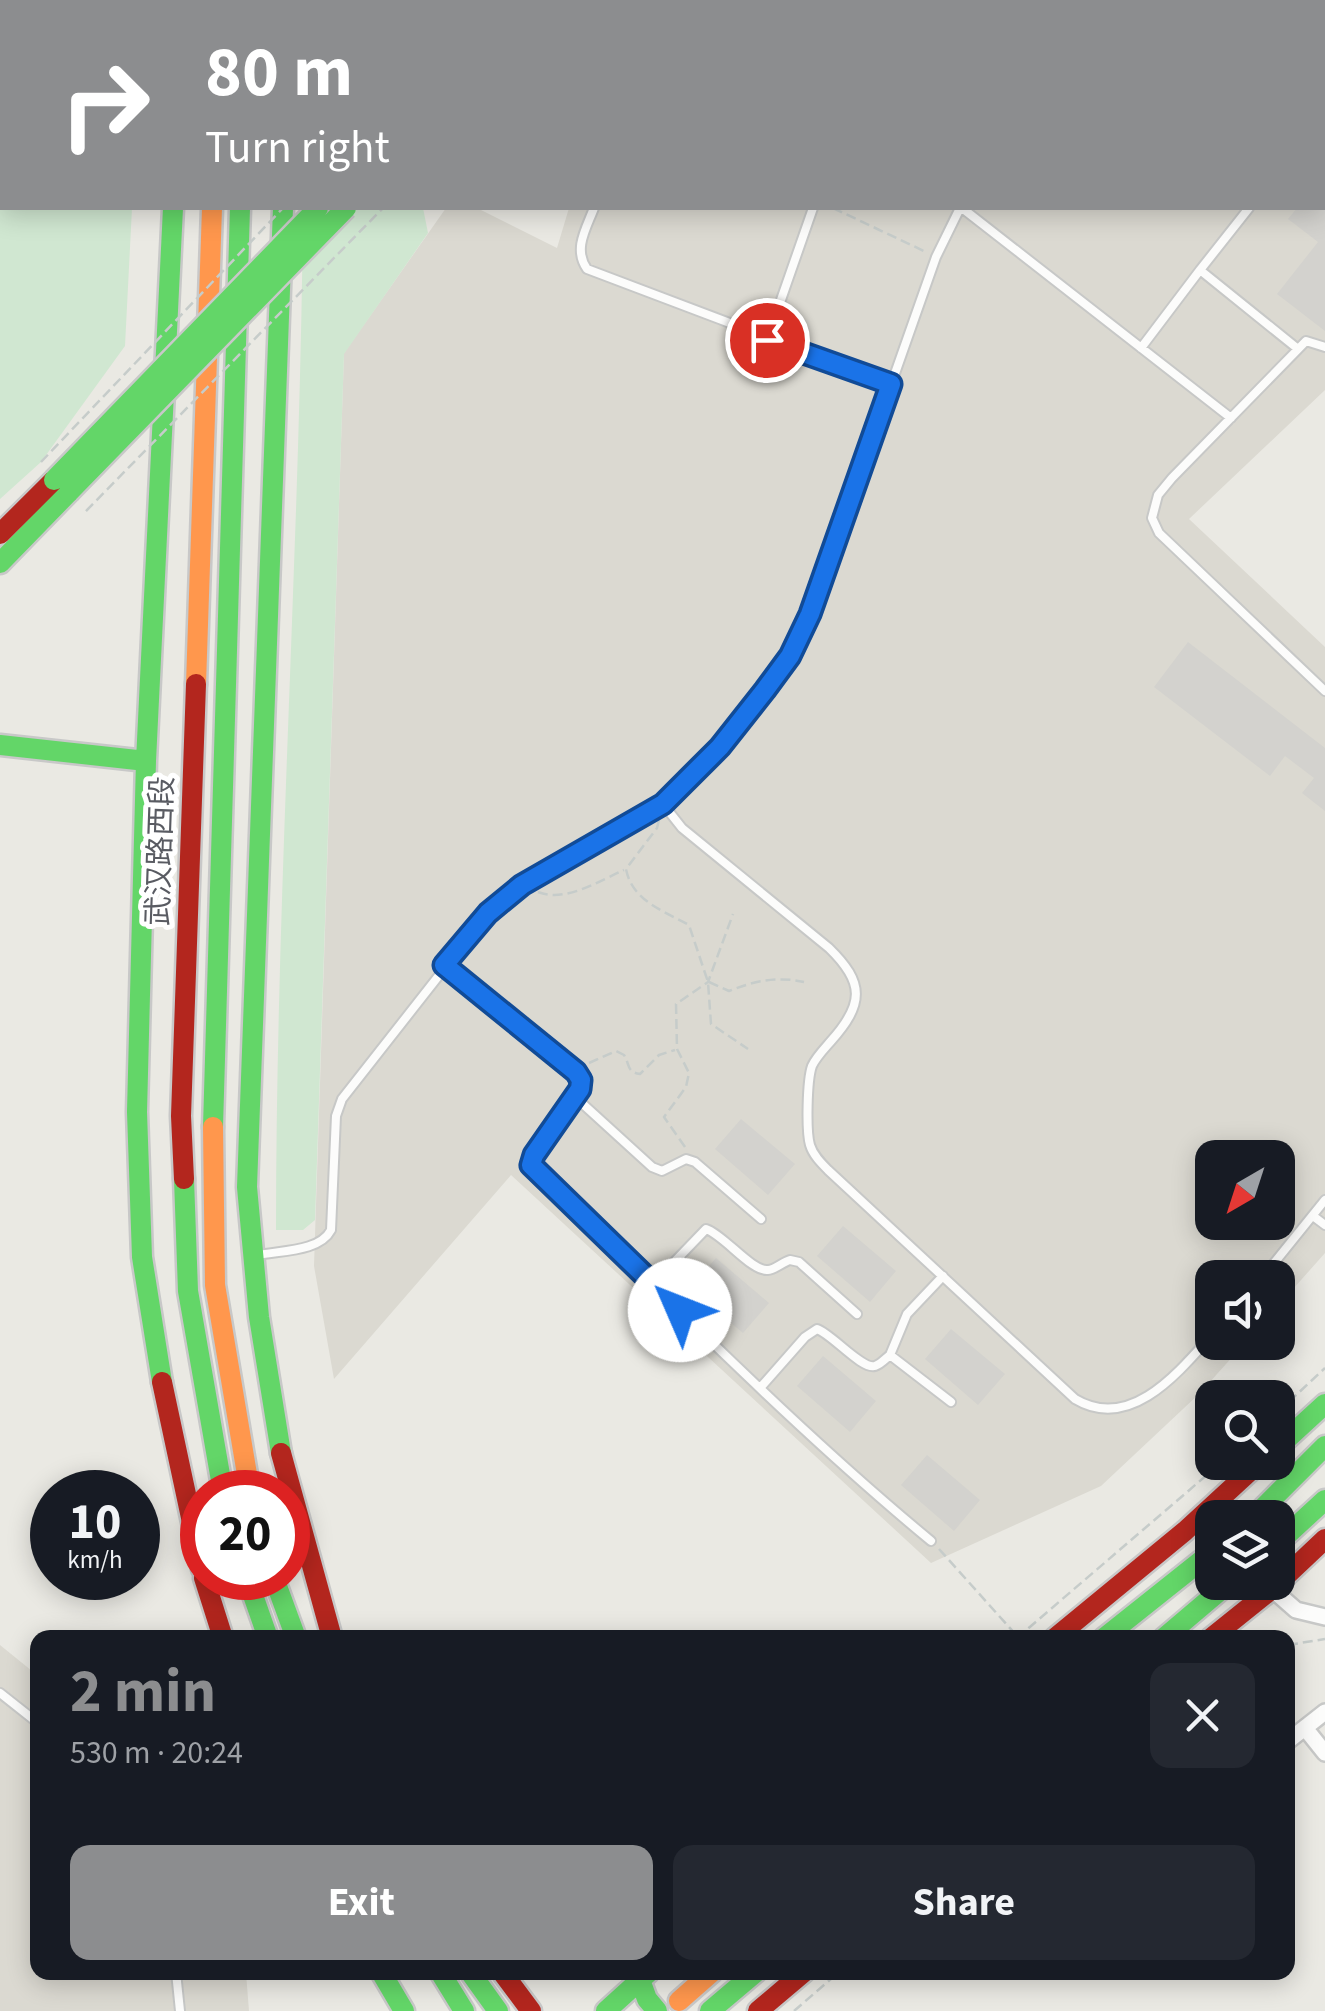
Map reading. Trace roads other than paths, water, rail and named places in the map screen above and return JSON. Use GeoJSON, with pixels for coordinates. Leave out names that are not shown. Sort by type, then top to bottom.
{"type":"FeatureCollection","features":[{"type":"Feature","properties":{"kind":"main road"},"geometry":{"type":"LineString","coordinates":[[173,210],[146,761],[137,1112],[142,1257],[165,1404],[180,1471]]}},
{"type":"Feature","properties":{"kind":"main road","name":"武汉路西段"},"geometry":{"type":"LineString","coordinates":[[212,210],[181,1116],[188,1291],[219,1470]]}},
{"type":"Feature","properties":{"kind":"main road","name":"武汉路西段"},"geometry":{"type":"LineString","coordinates":[[240,210],[213,1107],[214,1285],[246,1470]]}},
{"type":"Feature","properties":{"kind":"main road"},"geometry":{"type":"LineString","coordinates":[[283,210],[247,1188],[259,1317],[283,1467],[330,1630]]}},
{"type":"Feature","properties":{"kind":"main road"},"geometry":{"type":"LineString","coordinates":[[0,563],[62,486],[316,210]]}},
{"type":"Feature","properties":{"kind":"main road"},"geometry":{"type":"LineString","coordinates":[[0,534],[62,486],[344,210]]}},
{"type":"Feature","properties":{"kind":"main road"},"geometry":{"type":"LineString","coordinates":[[0,745],[146,761]]}},
{"type":"Feature","properties":{"kind":"main road"},"geometry":{"type":"LineString","coordinates":[[1295,1431],[1325,1404]]}},
{"type":"Feature","properties":{"kind":"main road"},"geometry":{"type":"LineString","coordinates":[[1270,1500],[1325,1446]]}},
{"type":"Feature","properties":{"kind":"main road"},"geometry":{"type":"LineString","coordinates":[[1065,1630],[1240,1480]]}},
{"type":"Feature","properties":{"kind":"main road"},"geometry":{"type":"LineString","coordinates":[[1295,1527],[1325,1500]]}},
{"type":"Feature","properties":{"kind":"main road"},"geometry":{"type":"LineString","coordinates":[[1295,1567],[1325,1539]]}},
{"type":"Feature","properties":{"kind":"main road"},"geometry":{"type":"LineString","coordinates":[[1114,1630],[1195,1566]]}},
{"type":"Feature","properties":{"kind":"main road"},"geometry":{"type":"LineString","coordinates":[[211,1600],[220,1630]]}},
{"type":"Feature","properties":{"kind":"main road"},"geometry":{"type":"LineString","coordinates":[[254,1600],[265,1630]]}},
{"type":"Feature","properties":{"kind":"main road"},"geometry":{"type":"LineString","coordinates":[[282,1600],[293,1630]]}},
{"type":"Feature","properties":{"kind":"main road"},"geometry":{"type":"LineString","coordinates":[[1173,1630],[1209,1600]]}},
{"type":"Feature","properties":{"kind":"main road"},"geometry":{"type":"LineString","coordinates":[[1221,1630],[1258,1600]]}},
{"type":"Feature","properties":{"kind":"main road"},"geometry":{"type":"LineString","coordinates":[[386,1980],[404,2011]]}},
{"type":"Feature","properties":{"kind":"main road"},"geometry":{"type":"LineString","coordinates":[[445,1980],[464,2011]]}},
{"type":"Feature","properties":{"kind":"main road"},"geometry":{"type":"LineString","coordinates":[[476,1980],[498,2011]]}},
{"type":"Feature","properties":{"kind":"main road"},"geometry":{"type":"LineString","coordinates":[[508,1980],[531,2011]]}},
{"type":"Feature","properties":{"kind":"main road"},"geometry":{"type":"LineString","coordinates":[[606,2011],[640,1980]]}},
{"type":"Feature","properties":{"kind":"main road"},"geometry":{"type":"LineString","coordinates":[[644,1980],[647,2000],[657,2011]]}},
{"type":"Feature","properties":{"kind":"main road"},"geometry":{"type":"LineString","coordinates":[[678,2002],[703,1980]]}},
{"type":"Feature","properties":{"kind":"main road"},"geometry":{"type":"LineString","coordinates":[[710,2011],[747,1980]]}},
{"type":"Feature","properties":{"kind":"main road"},"geometry":{"type":"LineString","coordinates":[[758,2011],[795,1980]]}},
{"type":"Feature","properties":{"kind":"street"},"geometry":{"type":"LineString","coordinates":[[1285,1600],[1296,1610],[1325,1618]]}},
{"type":"Feature","properties":{"kind":"street"},"geometry":{"type":"LineString","coordinates":[[1295,1736],[1325,1712]]}},
{"type":"Feature","properties":{"kind":"street"},"geometry":{"type":"LineString","coordinates":[[1305,1728],[1325,1753]]}},
{"type":"Feature","properties":{"kind":"lane"},"geometry":{"type":"LineString","coordinates":[[593,210],[580,244],[579,258],[587,269],[891,384]]}},
{"type":"Feature","properties":{"kind":"lane"},"geometry":{"type":"LineString","coordinates":[[767,340],[812,210]]}},
{"type":"Feature","properties":{"kind":"lane"},"geometry":{"type":"LineString","coordinates":[[254,1256],[314,1246],[326,1240],[331,1230],[336,1116],[342,1099],[488,913],[522,885],[663,804],[720,747],[790,656],[810,614],[936,257],[960,210]]}},
{"type":"Feature","properties":{"kind":"lane"},"geometry":{"type":"LineString","coordinates":[[964,210],[1231,418]]}},
{"type":"Feature","properties":{"kind":"lane"},"geometry":{"type":"LineString","coordinates":[[1141,348],[1247,210]]}},
{"type":"Feature","properties":{"kind":"lane"},"geometry":{"type":"LineString","coordinates":[[1200,270],[1298,350]]}},
{"type":"Feature","properties":{"kind":"lane"},"geometry":{"type":"LineString","coordinates":[[1325,347],[1306,341],[1158,495],[1152,518],[1159,533],[1325,692]]}},
{"type":"Feature","properties":{"kind":"lane"},"geometry":{"type":"LineString","coordinates":[[663,804],[682,828],[847,966],[856,983],[856,1002],[850,1020],[812,1066],[808,1136],[811,1150],[828,1170],[1075,1399],[1092,1409],[1112,1411],[1136,1404],[1155,1392],[1195,1351]]}},
{"type":"Feature","properties":{"kind":"lane"},"geometry":{"type":"LineString","coordinates":[[444,965],[581,1080],[580,1089],[531,1165],[760,1388],[930,1541]]}},
{"type":"Feature","properties":{"kind":"lane"},"geometry":{"type":"LineString","coordinates":[[574,1096],[652,1166],[662,1171],[686,1158],[695,1162],[761,1219]]}},
{"type":"Feature","properties":{"kind":"lane"},"geometry":{"type":"LineString","coordinates":[[1277,1260],[1325,1200]]}},
{"type":"Feature","properties":{"kind":"lane"},"geometry":{"type":"LineString","coordinates":[[1313,1216],[1325,1225]]}},
{"type":"Feature","properties":{"kind":"lane"},"geometry":{"type":"LineString","coordinates":[[653,1284],[706,1229],[717,1232],[758,1268],[769,1271],[790,1260],[799,1262],[857,1314]]}},
{"type":"Feature","properties":{"kind":"lane"},"geometry":{"type":"LineString","coordinates":[[760,1388],[817,1329],[826,1332],[866,1366],[874,1366],[890,1355],[907,1314],[943,1276]]}},
{"type":"Feature","properties":{"kind":"lane"},"geometry":{"type":"LineString","coordinates":[[890,1355],[951,1402]]}},
{"type":"Feature","properties":{"kind":"lane"},"geometry":{"type":"LineString","coordinates":[[0,1693],[30,1717]]}},
{"type":"Feature","properties":{"kind":"lane"},"geometry":{"type":"LineString","coordinates":[[177,1980],[180,2011]]}}]}
